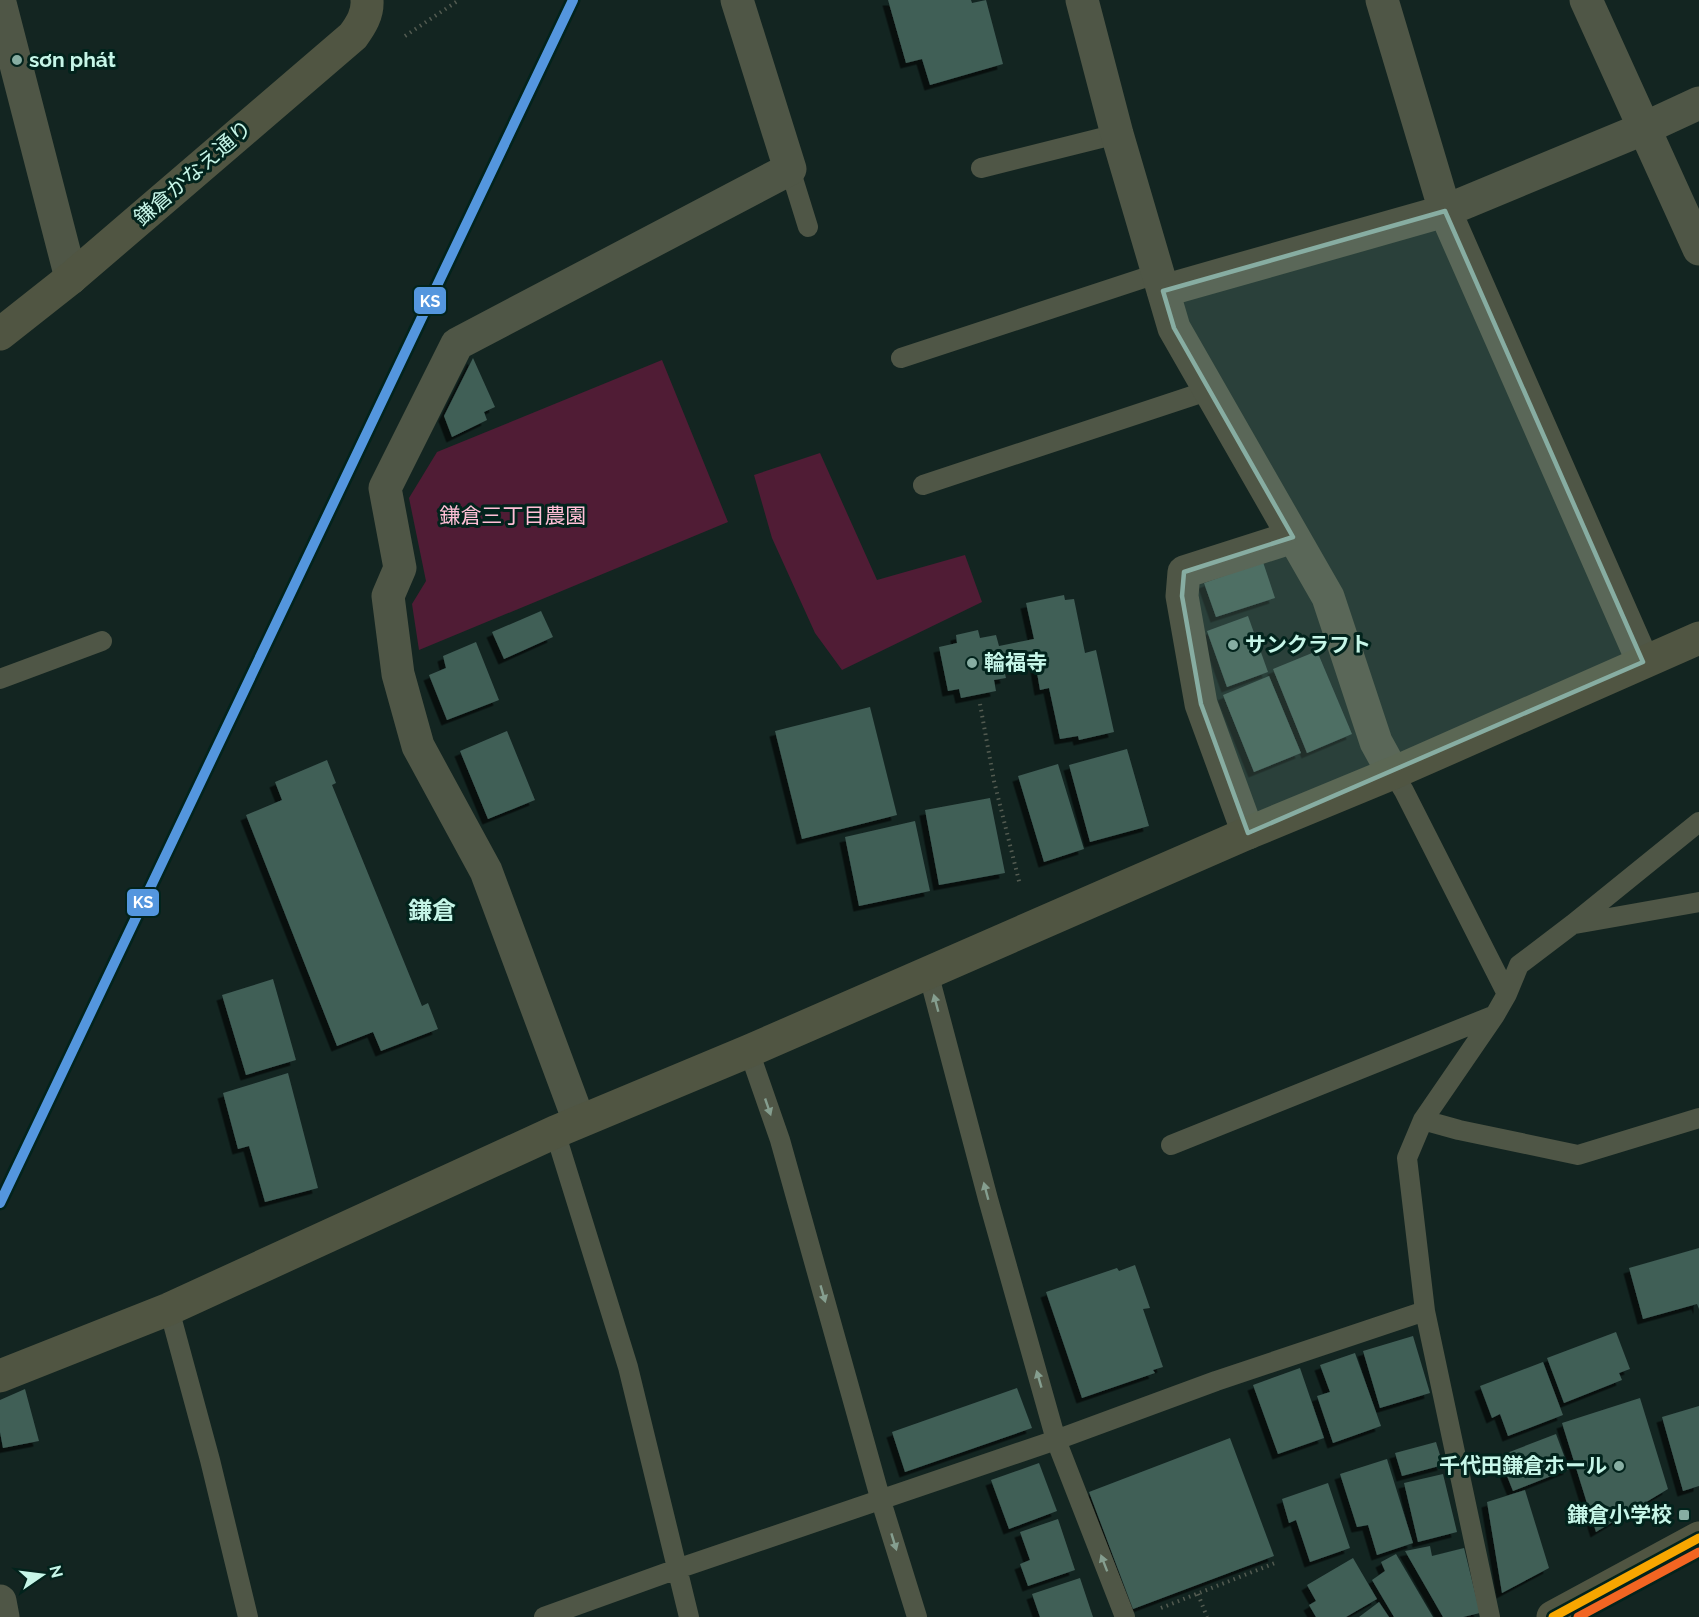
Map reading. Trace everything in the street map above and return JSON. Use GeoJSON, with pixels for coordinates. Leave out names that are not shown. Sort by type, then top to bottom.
{"type":"FeatureCollection","features":[{"type":"Feature","properties":{"kind":"street","name":"鎌倉かなえ通り"},"geometry":{"type":"LineString","coordinates":[[0,334],[71,278],[353,36],[363,22],[368,8],[367,0]]}},
{"type":"Feature","properties":{"kind":"street"},"geometry":{"type":"LineString","coordinates":[[567,1126],[486,871],[418,746],[398,674],[388,596],[400,568],[385,488],[457,345],[789,169],[736,0]]}},
{"type":"Feature","properties":{"kind":"street"},"geometry":{"type":"LineString","coordinates":[[1082,0],[1117,134],[1174,328],[1328,597],[1376,742],[1393,773]]}},
{"type":"Feature","properties":{"kind":"street"},"geometry":{"type":"LineString","coordinates":[[1382,0],[1445,211],[1643,662]]}},
{"type":"Feature","properties":{"kind":"street"},"geometry":{"type":"LineString","coordinates":[[1586,0],[1699,249]]}},
{"type":"Feature","properties":{"kind":"street"},"geometry":{"type":"LineString","coordinates":[[0,3],[71,278]]}},
{"type":"Feature","properties":{"kind":"street"},"geometry":{"type":"LineString","coordinates":[[1161,282],[1445,211],[1699,104]]}},
{"type":"Feature","properties":{"kind":"street"},"geometry":{"type":"LineString","coordinates":[[1248,832],[1201,704],[1182,596],[1184,572],[1293,537]]}},
{"type":"Feature","properties":{"kind":"street"},"geometry":{"type":"LineString","coordinates":[[0,1376],[169,1309],[567,1126],[749,1051],[1248,832],[1393,773],[1699,638]]}},
{"type":"Feature","properties":{"kind":"street"},"geometry":{"type":"LineString","coordinates":[[1553,1617],[1587,1609],[1699,1538]]}},
{"type":"Feature","properties":{"kind":"street"},"geometry":{"type":"LineString","coordinates":[[0,1601],[3,1617]]}},
{"type":"Feature","properties":{"kind":"lane"},"geometry":{"type":"LineString","coordinates":[[981,168],[1117,134]]}},
{"type":"Feature","properties":{"kind":"lane"},"geometry":{"type":"LineString","coordinates":[[789,169],[808,227]]}},
{"type":"Feature","properties":{"kind":"lane"},"geometry":{"type":"LineString","coordinates":[[901,357],[1161,282]]}},
{"type":"Feature","properties":{"kind":"lane"},"geometry":{"type":"LineString","coordinates":[[923,485],[1210,390]]}},
{"type":"Feature","properties":{"kind":"lane"},"geometry":{"type":"LineString","coordinates":[[0,678],[102,641]]}},
{"type":"Feature","properties":{"kind":"lane"},"geometry":{"type":"LineString","coordinates":[[1393,773],[1507,994]]}},
{"type":"Feature","properties":{"kind":"lane"},"geometry":{"type":"LineString","coordinates":[[1490,1617],[1425,1311],[1407,1158],[1423,1120],[1495,1015],[1519,966],[1699,822]]}},
{"type":"Feature","properties":{"kind":"lane"},"geometry":{"type":"LineString","coordinates":[[1573,924],[1699,902]]}},
{"type":"Feature","properties":{"kind":"lane"},"geometry":{"type":"LineString","coordinates":[[928,972],[991,1210],[1056,1440],[1125,1617]]}},
{"type":"Feature","properties":{"kind":"lane"},"geometry":{"type":"LineString","coordinates":[[1171,1145],[1495,1015]]}},
{"type":"Feature","properties":{"kind":"lane"},"geometry":{"type":"LineString","coordinates":[[749,1051],[780,1140],[917,1617]]}},
{"type":"Feature","properties":{"kind":"lane"},"geometry":{"type":"LineString","coordinates":[[1423,1120],[1459,1130],[1578,1155],[1699,1118]]}},
{"type":"Feature","properties":{"kind":"lane"},"geometry":{"type":"LineString","coordinates":[[567,1126],[689,1617]]}},
{"type":"Feature","properties":{"kind":"lane"},"geometry":{"type":"LineString","coordinates":[[169,1309],[210,1460],[248,1617]]}},
{"type":"Feature","properties":{"kind":"lane"},"geometry":{"type":"LineString","coordinates":[[544,1617],[1425,1311]]}},
{"type":"Feature","properties":{"kind":"path"},"geometry":{"type":"LineString","coordinates":[[401,39],[459,0]]}},
{"type":"Feature","properties":{"kind":"path"},"geometry":{"type":"LineString","coordinates":[[980,704],[994,781],[1031,928]]}},
{"type":"Feature","properties":{"kind":"path"},"geometry":{"type":"LineString","coordinates":[[1159,1609],[1275,1563]]}},
{"type":"Feature","properties":{"kind":"path"},"geometry":{"type":"LineString","coordinates":[[1198,1594],[1207,1617]]}},
{"type":"Feature","properties":{"kind":"highlighted area"},"geometry":{"type":"Polygon","coordinates":[[[1445,211],[1643,662],[1248,833],[1201,704],[1182,596],[1184,572],[1293,537],[1174,328],[1163,291],[1445,211]]]}},
{"type":"Feature","properties":{"kind":"green space","name":"鎌倉三丁目農園"},"geometry":{"type":"Polygon","coordinates":[[[662,360],[728,522],[419,650],[412,604],[426,581],[409,498],[437,452],[662,360]]]}},
{"type":"Feature","properties":{"kind":"green space"},"geometry":{"type":"Polygon","coordinates":[[[820,453],[877,580],[965,555],[982,602],[842,670],[815,633],[772,538],[754,475],[820,453]]]}},
{"type":"Feature","properties":{"kind":"building"},"geometry":{"type":"Polygon","coordinates":[[[888,0],[971,0],[972,3],[986,0],[1003,64],[930,85],[922,59],[906,63],[888,0]]]}},
{"type":"Feature","properties":{"kind":"building"},"geometry":{"type":"Polygon","coordinates":[[[473,358],[495,407],[484,412],[487,420],[452,437],[444,416],[473,358]]]}},
{"type":"Feature","properties":{"kind":"building"},"geometry":{"type":"Polygon","coordinates":[[[1263,562],[1275,598],[1216,617],[1204,583],[1263,562]]]}},
{"type":"Feature","properties":{"kind":"building"},"geometry":{"type":"Polygon","coordinates":[[[1064,595],[1065,600],[1074,599],[1085,653],[1096,650],[1114,732],[1079,740],[1078,736],[1060,739],[1049,688],[1040,690],[1036,667],[1040,667],[1038,659],[1003,666],[1006,678],[994,680],[996,691],[961,698],[959,689],[948,691],[939,647],[957,643],[956,635],[978,630],[980,638],[996,635],[999,646],[1034,639],[1026,603],[1064,595]]]}},
{"type":"Feature","properties":{"kind":"building"},"geometry":{"type":"Polygon","coordinates":[[[541,611],[553,637],[504,659],[492,632],[541,611]]]}},
{"type":"Feature","properties":{"kind":"building"},"geometry":{"type":"Polygon","coordinates":[[[1248,616],[1268,672],[1227,687],[1207,631],[1248,616]]]}},
{"type":"Feature","properties":{"kind":"building"},"geometry":{"type":"Polygon","coordinates":[[[476,642],[499,700],[447,720],[429,675],[446,668],[443,656],[476,642]]]}},
{"type":"Feature","properties":{"kind":"building"},"geometry":{"type":"Polygon","coordinates":[[[1317,651],[1352,734],[1307,753],[1273,669],[1317,651]]]}},
{"type":"Feature","properties":{"kind":"building"},"geometry":{"type":"Polygon","coordinates":[[[1269,676],[1301,753],[1254,772],[1223,695],[1269,676]]]}},
{"type":"Feature","properties":{"kind":"building"},"geometry":{"type":"Polygon","coordinates":[[[870,707],[897,815],[802,839],[775,731],[870,707]]]}},
{"type":"Feature","properties":{"kind":"building"},"geometry":{"type":"Polygon","coordinates":[[[507,731],[535,800],[488,819],[460,751],[507,731]]]}},
{"type":"Feature","properties":{"kind":"building"},"geometry":{"type":"Polygon","coordinates":[[[1127,749],[1149,826],[1090,842],[1069,765],[1127,749]]]}},
{"type":"Feature","properties":{"kind":"building"},"geometry":{"type":"Polygon","coordinates":[[[327,760],[336,783],[332,785],[422,1006],[428,1003],[438,1029],[381,1051],[373,1032],[337,1046],[246,815],[282,800],[275,782],[327,760]]]}},
{"type":"Feature","properties":{"kind":"building"},"geometry":{"type":"Polygon","coordinates":[[[1058,764],[1084,849],[1044,862],[1018,776],[1058,764]]]}},
{"type":"Feature","properties":{"kind":"building"},"geometry":{"type":"Polygon","coordinates":[[[990,798],[1005,873],[939,885],[925,810],[990,798]]]}},
{"type":"Feature","properties":{"kind":"building"},"geometry":{"type":"Polygon","coordinates":[[[915,821],[930,891],[859,906],[845,837],[915,821]]]}},
{"type":"Feature","properties":{"kind":"building"},"geometry":{"type":"Polygon","coordinates":[[[273,979],[296,1060],[246,1075],[222,995],[273,979]]]}},
{"type":"Feature","properties":{"kind":"building"},"geometry":{"type":"Polygon","coordinates":[[[288,1073],[318,1188],[265,1202],[249,1146],[238,1149],[223,1093],[288,1073]]]}},
{"type":"Feature","properties":{"kind":"building"},"geometry":{"type":"Polygon","coordinates":[[[1699,1248],[1699,1309],[1697,1304],[1643,1319],[1629,1268],[1699,1248]]]}},
{"type":"Feature","properties":{"kind":"building"},"geometry":{"type":"Polygon","coordinates":[[[1135,1265],[1150,1308],[1143,1309],[1163,1367],[1153,1370],[1155,1373],[1082,1398],[1046,1292],[1117,1268],[1119,1271],[1135,1265]]]}},
{"type":"Feature","properties":{"kind":"building"},"geometry":{"type":"Polygon","coordinates":[[[1616,1332],[1630,1369],[1619,1373],[1622,1380],[1564,1403],[1547,1358],[1616,1332]]]}},
{"type":"Feature","properties":{"kind":"building"},"geometry":{"type":"Polygon","coordinates":[[[1413,1336],[1430,1393],[1380,1408],[1363,1351],[1413,1336]]]}},
{"type":"Feature","properties":{"kind":"building"},"geometry":{"type":"Polygon","coordinates":[[[1355,1353],[1381,1426],[1333,1443],[1317,1396],[1330,1392],[1320,1365],[1355,1353]]]}},
{"type":"Feature","properties":{"kind":"building"},"geometry":{"type":"Polygon","coordinates":[[[1543,1362],[1563,1415],[1508,1436],[1500,1414],[1492,1418],[1480,1386],[1543,1362]]]}},
{"type":"Feature","properties":{"kind":"building"},"geometry":{"type":"Polygon","coordinates":[[[1300,1368],[1324,1438],[1278,1454],[1253,1385],[1300,1368]]]}},
{"type":"Feature","properties":{"kind":"building"},"geometry":{"type":"Polygon","coordinates":[[[1017,1388],[1032,1428],[905,1472],[892,1432],[1017,1388]]]}},
{"type":"Feature","properties":{"kind":"building"},"geometry":{"type":"Polygon","coordinates":[[[25,1389],[39,1441],[3,1448],[0,1432],[0,1400],[25,1389]]]}},
{"type":"Feature","properties":{"kind":"building"},"geometry":{"type":"Polygon","coordinates":[[[1640,1398],[1668,1489],[1596,1532],[1562,1423],[1640,1398]]]}},
{"type":"Feature","properties":{"kind":"building"},"geometry":{"type":"Polygon","coordinates":[[[1699,1406],[1699,1486],[1683,1491],[1662,1417],[1699,1406]]]}},
{"type":"Feature","properties":{"kind":"building"},"geometry":{"type":"Polygon","coordinates":[[[1556,1434],[1569,1469],[1513,1491],[1499,1456],[1556,1434]]]}},
{"type":"Feature","properties":{"kind":"building"},"geometry":{"type":"Polygon","coordinates":[[[1230,1438],[1274,1556],[1133,1609],[1089,1492],[1230,1438]]]}},
{"type":"Feature","properties":{"kind":"building"},"geometry":{"type":"Polygon","coordinates":[[[1436,1442],[1443,1465],[1402,1476],[1395,1453],[1436,1442]]]}},
{"type":"Feature","properties":{"kind":"building"},"geometry":{"type":"Polygon","coordinates":[[[1387,1459],[1413,1543],[1377,1555],[1368,1525],[1357,1527],[1340,1474],[1387,1459]]]}},
{"type":"Feature","properties":{"kind":"building"},"geometry":{"type":"Polygon","coordinates":[[[1039,1463],[1057,1511],[1009,1529],[991,1480],[1039,1463]]]}},
{"type":"Feature","properties":{"kind":"building"},"geometry":{"type":"Polygon","coordinates":[[[1443,1474],[1457,1532],[1418,1542],[1404,1483],[1443,1474]]]}},
{"type":"Feature","properties":{"kind":"building"},"geometry":{"type":"Polygon","coordinates":[[[1328,1483],[1350,1548],[1310,1562],[1296,1520],[1289,1523],[1282,1499],[1328,1483]]]}},
{"type":"Feature","properties":{"kind":"building"},"geometry":{"type":"Polygon","coordinates":[[[1525,1490],[1549,1568],[1502,1593],[1487,1502],[1525,1490]]]}},
{"type":"Feature","properties":{"kind":"building"},"geometry":{"type":"Polygon","coordinates":[[[1058,1519],[1075,1570],[1028,1586],[1020,1564],[1030,1560],[1020,1532],[1058,1519]]]}},
{"type":"Feature","properties":{"kind":"building"},"geometry":{"type":"Polygon","coordinates":[[[1430,1546],[1432,1556],[1464,1548],[1480,1613],[1463,1617],[1443,1617],[1405,1551],[1430,1546]]]}},
{"type":"Feature","properties":{"kind":"building"},"geometry":{"type":"Polygon","coordinates":[[[1396,1554],[1433,1617],[1394,1617],[1372,1580],[1385,1571],[1381,1562],[1396,1554]]]}},
{"type":"Feature","properties":{"kind":"building"},"geometry":{"type":"Polygon","coordinates":[[[1353,1558],[1377,1599],[1346,1617],[1316,1617],[1309,1605],[1316,1601],[1307,1585],[1353,1558]]]}},
{"type":"Feature","properties":{"kind":"building"},"geometry":{"type":"Polygon","coordinates":[[[1080,1578],[1093,1617],[1040,1617],[1032,1594],[1080,1578]]]}},
{"type":"Feature","properties":{"kind":"building"},"geometry":{"type":"Polygon","coordinates":[[[1379,1602],[1389,1617],[1359,1617],[1379,1602]]]}},
{"type":"Feature","properties":{"kind":"transit line","name":"KS"},"geometry":{"type":"LineString","coordinates":[[0,1203],[573,0]]}},
{"type":"Feature","properties":{"kind":"transit line"},"geometry":{"type":"LineString","coordinates":[[1553,1617],[1699,1538]]}},
{"type":"Feature","properties":{"kind":"transit line"},"geometry":{"type":"LineString","coordinates":[[1578,1617],[1699,1552]]}},
{"type":"Feature","properties":{"kind":"place","name":"sơn phát"},"geometry":{"type":"Point","coordinates":[17,60]}},
{"type":"Feature","properties":{"kind":"place","name":"サンクラフト"},"geometry":{"type":"Point","coordinates":[1233,645]}},
{"type":"Feature","properties":{"kind":"place","name":"輪福寺"},"geometry":{"type":"Point","coordinates":[972,663]}},
{"type":"Feature","properties":{"kind":"place","name":"千代田鎌倉ホール"},"geometry":{"type":"Point","coordinates":[1619,1466]}},
{"type":"Feature","properties":{"kind":"place","name":"鎌倉小学校"},"geometry":{"type":"Point","coordinates":[1684,1515]}},
{"type":"Feature","properties":{"kind":"district","name":"鎌倉"},"geometry":{"type":"Point","coordinates":[432,911]}}]}
